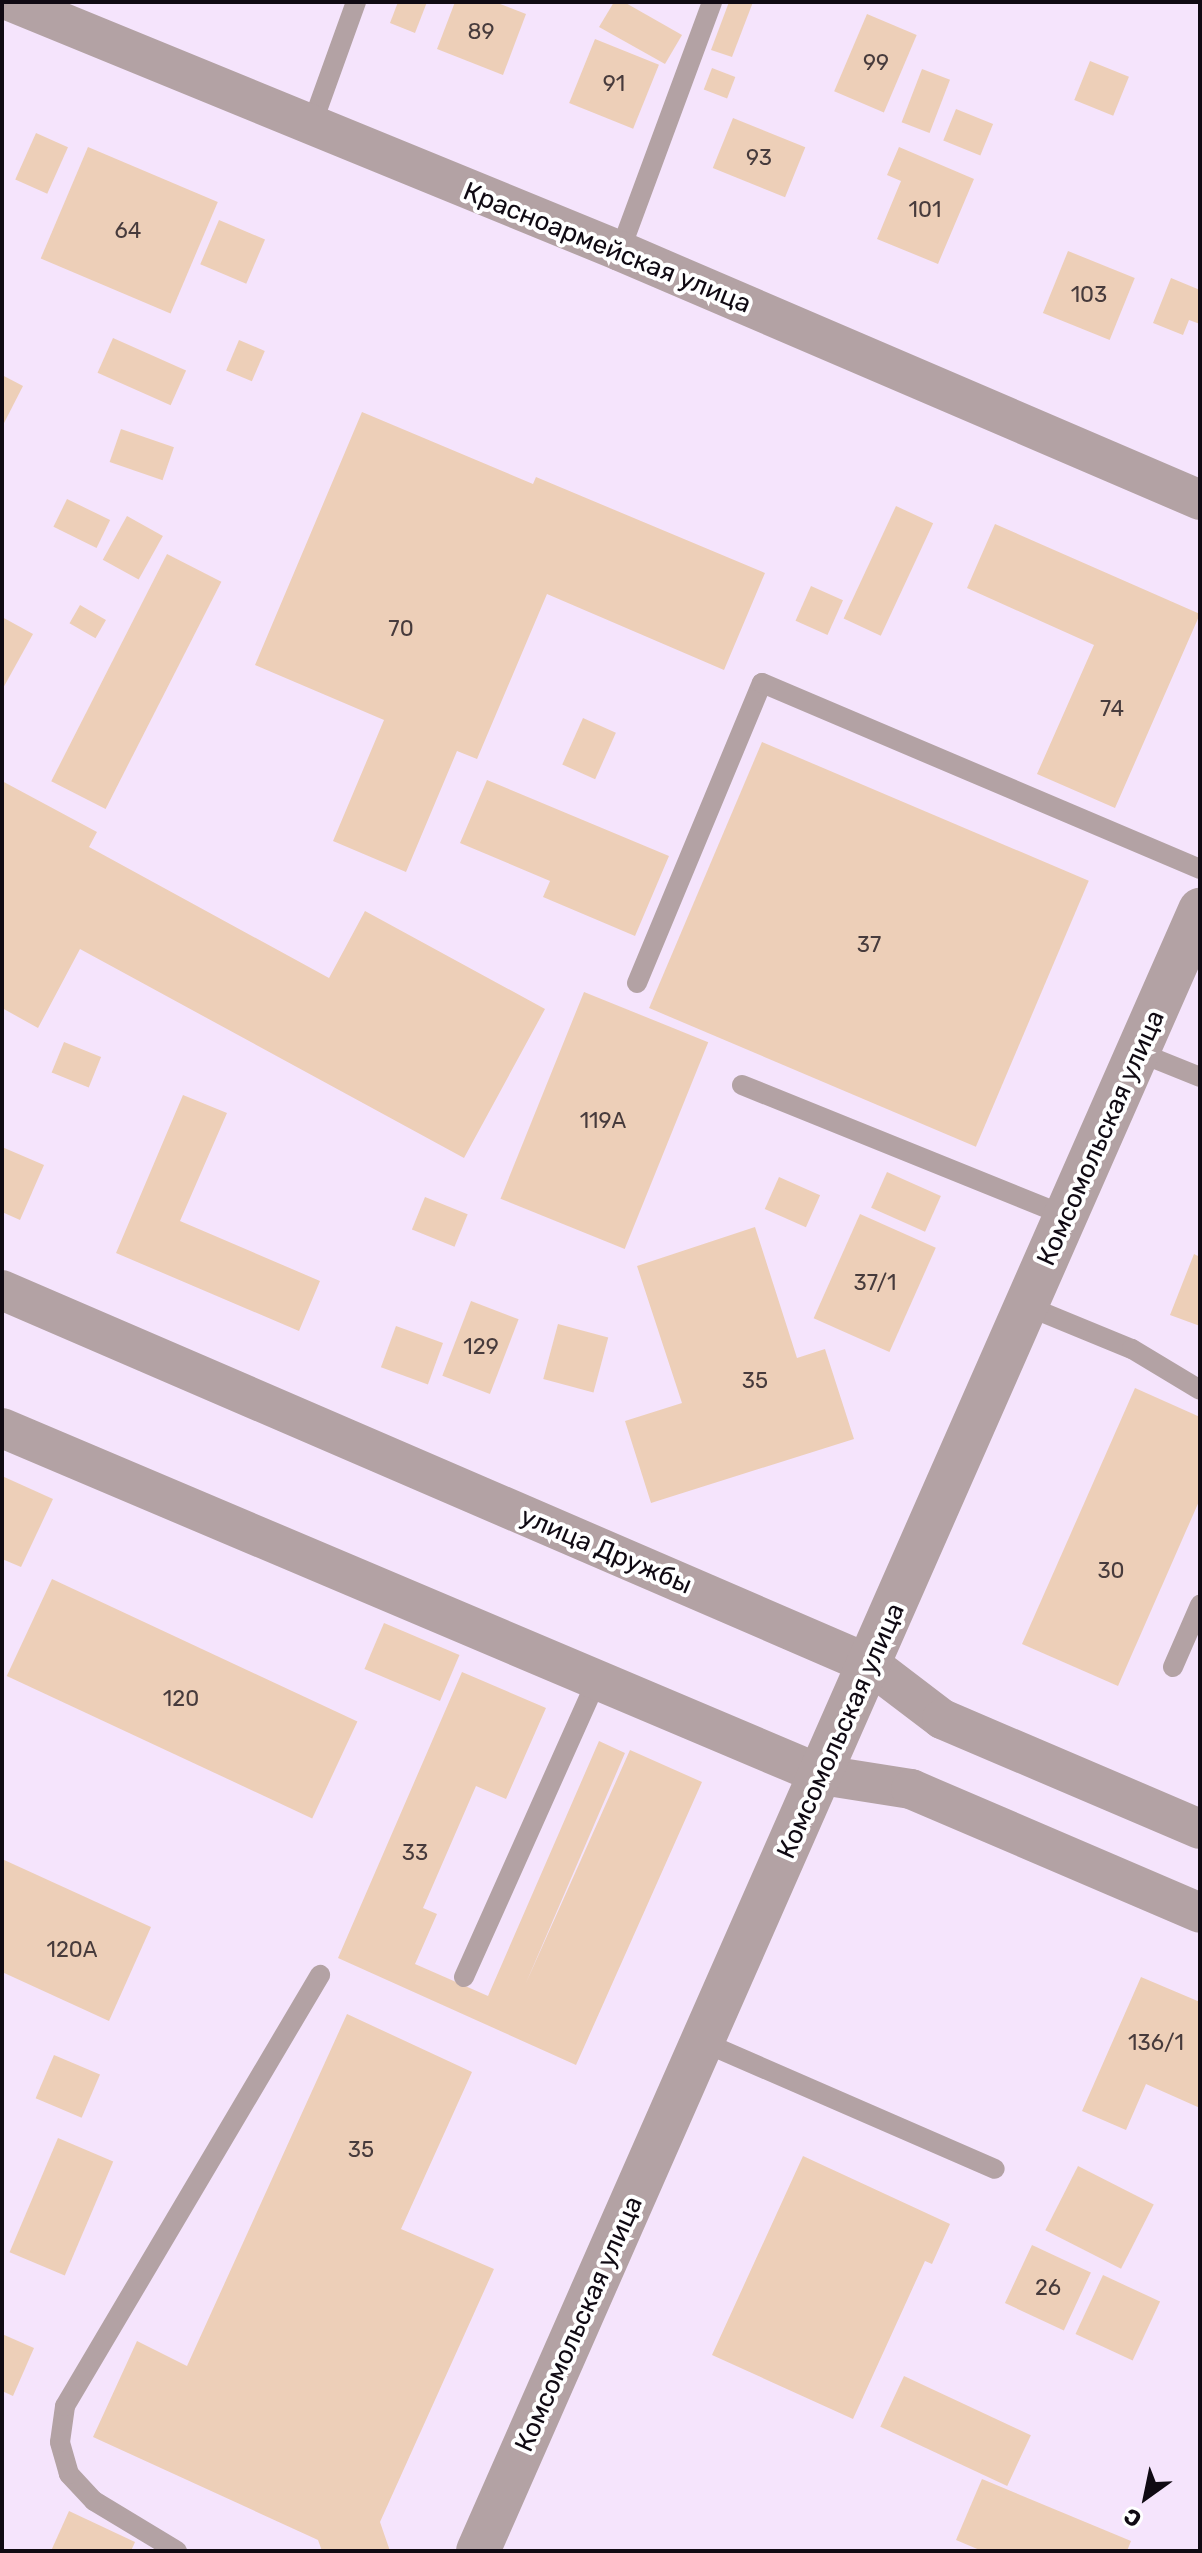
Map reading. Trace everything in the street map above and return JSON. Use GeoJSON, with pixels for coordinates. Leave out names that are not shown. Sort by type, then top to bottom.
{"type":"FeatureCollection","features":[{"type":"Feature","properties":{"kind":"street","name":"Красноармейская улица"},"geometry":{"type":"LineString","coordinates":[[12,2],[620,251],[1200,500]]}},
{"type":"Feature","properties":{"kind":"street","name":"Комсомольская улица"},"geometry":{"type":"LineString","coordinates":[[478,2551],[871,1665],[1200,910]]}},
{"type":"Feature","properties":{"kind":"street","name":"улица Дружбы"},"geometry":{"type":"LineString","coordinates":[[2,1290],[871,1665],[942,1719],[1200,1829]]}},
{"type":"Feature","properties":{"kind":"street"},"geometry":{"type":"LineString","coordinates":[[2,1428],[822,1775],[911,1789],[1200,1913]]}},
{"type":"Feature","properties":{"kind":"lane"},"geometry":{"type":"LineString","coordinates":[[311,127],[356,2]]}},
{"type":"Feature","properties":{"kind":"lane"},"geometry":{"type":"LineString","coordinates":[[620,251],[712,2]]}},
{"type":"Feature","properties":{"kind":"lane"},"geometry":{"type":"LineString","coordinates":[[637,983],[762,683],[1200,869]]}},
{"type":"Feature","properties":{"kind":"lane"},"geometry":{"type":"LineString","coordinates":[[1138,1052],[1200,1077]]}},
{"type":"Feature","properties":{"kind":"lane"},"geometry":{"type":"LineString","coordinates":[[742,1085],[1066,1216]]}},
{"type":"Feature","properties":{"kind":"lane"},"geometry":{"type":"LineString","coordinates":[[1027,1306],[1132,1349],[1200,1390]]}},
{"type":"Feature","properties":{"kind":"lane"},"geometry":{"type":"LineString","coordinates":[[1173,1667],[1200,1605]]}},
{"type":"Feature","properties":{"kind":"lane"},"geometry":{"type":"LineString","coordinates":[[464,1977],[598,1678]]}},
{"type":"Feature","properties":{"kind":"lane"},"geometry":{"type":"LineString","coordinates":[[177,2551],[94,2501],[69,2474],[60,2442],[65,2406],[320,1975]]}},
{"type":"Feature","properties":{"kind":"lane"},"geometry":{"type":"LineString","coordinates":[[703,2042],[995,2169]]}},
{"type":"Feature","properties":{"kind":"building"},"geometry":{"type":"Polygon","coordinates":[[[398,2],[427,2],[415,33],[390,23],[398,2]]]}},
{"type":"Feature","properties":{"kind":"building"},"geometry":{"type":"Polygon","coordinates":[[[455,2],[495,2],[526,14],[503,75],[437,49],[455,2]]]}},
{"type":"Feature","properties":{"kind":"building"},"geometry":{"type":"Polygon","coordinates":[[[614,2],[624,2],[682,35],[665,64],[599,27],[614,2]]]}},
{"type":"Feature","properties":{"kind":"building"},"geometry":{"type":"Polygon","coordinates":[[[729,2],[753,2],[732,57],[711,50],[729,2]]]}},
{"type":"Feature","properties":{"kind":"building"},"geometry":{"type":"Polygon","coordinates":[[[867,14],[917,35],[884,112],[834,91],[867,14]]]}},
{"type":"Feature","properties":{"kind":"building"},"geometry":{"type":"Polygon","coordinates":[[[595,39],[659,65],[633,129],[569,103],[595,39]]]}},
{"type":"Feature","properties":{"kind":"building"},"geometry":{"type":"Polygon","coordinates":[[[1090,61],[1129,77],[1113,116],[1074,100],[1090,61]]]}},
{"type":"Feature","properties":{"kind":"building"},"geometry":{"type":"Polygon","coordinates":[[[712,68],[735,77],[727,98],[704,89],[712,68]]]}},
{"type":"Feature","properties":{"kind":"building"},"geometry":{"type":"Polygon","coordinates":[[[922,69],[950,80],[930,133],[902,122],[922,69]]]}},
{"type":"Feature","properties":{"kind":"building"},"geometry":{"type":"Polygon","coordinates":[[[956,109],[993,124],[980,156],[943,141],[956,109]]]}},
{"type":"Feature","properties":{"kind":"building"},"geometry":{"type":"Polygon","coordinates":[[[733,118],[805,147],[785,197],[713,168],[733,118]]]}},
{"type":"Feature","properties":{"kind":"building"},"geometry":{"type":"Polygon","coordinates":[[[36,133],[68,147],[47,194],[15,180],[36,133]]]}},
{"type":"Feature","properties":{"kind":"building"},"geometry":{"type":"Polygon","coordinates":[[[88,147],[218,202],[171,313],[41,258],[88,147]]]}},
{"type":"Feature","properties":{"kind":"building"},"geometry":{"type":"Polygon","coordinates":[[[899,147],[974,179],[938,264],[877,239],[901,181],[887,175],[899,147]]]}},
{"type":"Feature","properties":{"kind":"building"},"geometry":{"type":"Polygon","coordinates":[[[219,220],[265,240],[246,284],[200,264],[219,220]]]}},
{"type":"Feature","properties":{"kind":"building"},"geometry":{"type":"Polygon","coordinates":[[[1068,251],[1135,278],[1110,340],[1043,313],[1068,251]]]}},
{"type":"Feature","properties":{"kind":"building"},"geometry":{"type":"Polygon","coordinates":[[[1171,278],[1200,290],[1200,324],[1189,320],[1183,335],[1153,323],[1171,278]]]}},
{"type":"Feature","properties":{"kind":"building"},"geometry":{"type":"Polygon","coordinates":[[[113,338],[186,371],[171,405],[98,373],[113,338]]]}},
{"type":"Feature","properties":{"kind":"building"},"geometry":{"type":"Polygon","coordinates":[[[239,340],[265,351],[252,381],[226,370],[239,340]]]}},
{"type":"Feature","properties":{"kind":"building"},"geometry":{"type":"Polygon","coordinates":[[[2,375],[23,386],[2,427],[2,375]]]}},
{"type":"Feature","properties":{"kind":"building"},"geometry":{"type":"Polygon","coordinates":[[[362,412],[533,484],[536,477],[765,573],[724,670],[547,594],[477,759],[457,751],[406,872],[333,841],[384,720],[255,665],[362,412]]]}},
{"type":"Feature","properties":{"kind":"building"},"geometry":{"type":"Polygon","coordinates":[[[121,429],[174,447],[163,480],[110,462],[121,429]]]}},
{"type":"Feature","properties":{"kind":"building"},"geometry":{"type":"Polygon","coordinates":[[[67,499],[110,520],[97,548],[53,527],[67,499]]]}},
{"type":"Feature","properties":{"kind":"building"},"geometry":{"type":"Polygon","coordinates":[[[896,506],[933,523],[881,636],[844,618],[896,506]]]}},
{"type":"Feature","properties":{"kind":"building"},"geometry":{"type":"Polygon","coordinates":[[[127,516],[163,536],[139,580],[103,560],[127,516]]]}},
{"type":"Feature","properties":{"kind":"building"},"geometry":{"type":"Polygon","coordinates":[[[995,524],[1200,614],[1115,808],[1037,774],[1094,645],[967,588],[995,524]]]}},
{"type":"Feature","properties":{"kind":"building"},"geometry":{"type":"Polygon","coordinates":[[[167,554],[221,582],[106,809],[51,781],[167,554]]]}},
{"type":"Feature","properties":{"kind":"building"},"geometry":{"type":"Polygon","coordinates":[[[811,586],[843,600],[828,635],[796,621],[811,586]]]}},
{"type":"Feature","properties":{"kind":"building"},"geometry":{"type":"Polygon","coordinates":[[[80,605],[106,620],[95,638],[70,623],[80,605]]]}},
{"type":"Feature","properties":{"kind":"building"},"geometry":{"type":"Polygon","coordinates":[[[2,617],[33,634],[2,690],[2,617]]]}},
{"type":"Feature","properties":{"kind":"building"},"geometry":{"type":"Polygon","coordinates":[[[583,718],[616,733],[595,779],[562,765],[583,718]]]}},
{"type":"Feature","properties":{"kind":"building"},"geometry":{"type":"Polygon","coordinates":[[[762,742],[1089,881],[976,1147],[649,1008],[762,742]]]}},
{"type":"Feature","properties":{"kind":"building"},"geometry":{"type":"Polygon","coordinates":[[[487,780],[669,856],[635,936],[543,897],[550,881],[460,843],[487,780]]]}},
{"type":"Feature","properties":{"kind":"building"},"geometry":{"type":"Polygon","coordinates":[[[2,781],[97,832],[89,847],[329,978],[365,911],[545,1009],[464,1158],[80,949],[38,1028],[2,1008],[2,781]]]}},
{"type":"Feature","properties":{"kind":"building"},"geometry":{"type":"Polygon","coordinates":[[[584,992],[708,1042],[625,1249],[500,1199],[584,992]]]}},
{"type":"Feature","properties":{"kind":"building"},"geometry":{"type":"Polygon","coordinates":[[[64,1042],[101,1057],[89,1088],[52,1073],[64,1042]]]}},
{"type":"Feature","properties":{"kind":"building"},"geometry":{"type":"Polygon","coordinates":[[[183,1095],[227,1113],[180,1221],[320,1281],[299,1331],[116,1253],[183,1095]]]}},
{"type":"Feature","properties":{"kind":"building"},"geometry":{"type":"Polygon","coordinates":[[[2,1147],[44,1165],[20,1220],[2,1212],[2,1147]]]}},
{"type":"Feature","properties":{"kind":"building"},"geometry":{"type":"Polygon","coordinates":[[[887,1172],[941,1196],[925,1232],[871,1208],[887,1172]]]}},
{"type":"Feature","properties":{"kind":"building"},"geometry":{"type":"Polygon","coordinates":[[[779,1177],[820,1195],[806,1227],[765,1209],[779,1177]]]}},
{"type":"Feature","properties":{"kind":"building"},"geometry":{"type":"Polygon","coordinates":[[[425,1197],[468,1214],[455,1247],[412,1229],[425,1197]]]}},
{"type":"Feature","properties":{"kind":"building"},"geometry":{"type":"Polygon","coordinates":[[[860,1214],[936,1248],[889,1352],[814,1318],[860,1214]]]}},
{"type":"Feature","properties":{"kind":"building"},"geometry":{"type":"Polygon","coordinates":[[[755,1227],[797,1358],[825,1349],[854,1439],[651,1503],[625,1421],[682,1403],[637,1266],[755,1227]]]}},
{"type":"Feature","properties":{"kind":"building"},"geometry":{"type":"Polygon","coordinates":[[[1194,1254],[1200,1257],[1200,1326],[1170,1315],[1194,1254]]]}},
{"type":"Feature","properties":{"kind":"building"},"geometry":{"type":"Polygon","coordinates":[[[471,1301],[519,1319],[490,1394],[442,1376],[471,1301]]]}},
{"type":"Feature","properties":{"kind":"building"},"geometry":{"type":"Polygon","coordinates":[[[558,1324],[608,1337],[593,1393],[543,1379],[558,1324]]]}},
{"type":"Feature","properties":{"kind":"building"},"geometry":{"type":"Polygon","coordinates":[[[396,1326],[443,1343],[428,1384],[381,1367],[396,1326]]]}},
{"type":"Feature","properties":{"kind":"building"},"geometry":{"type":"Polygon","coordinates":[[[1135,1388],[1200,1417],[1200,1499],[1118,1686],[1022,1644],[1135,1388]]]}},
{"type":"Feature","properties":{"kind":"building"},"geometry":{"type":"Polygon","coordinates":[[[2,1476],[53,1499],[21,1567],[2,1559],[2,1476]]]}},
{"type":"Feature","properties":{"kind":"building"},"geometry":{"type":"Polygon","coordinates":[[[52,1579],[357,1721],[312,1818],[7,1676],[52,1579]]]}},
{"type":"Feature","properties":{"kind":"building"},"geometry":{"type":"Polygon","coordinates":[[[384,1623],[459,1655],[440,1701],[364,1669],[384,1623]]]}},
{"type":"Feature","properties":{"kind":"building"},"geometry":{"type":"Polygon","coordinates":[[[462,1672],[546,1708],[506,1799],[476,1786],[423,1908],[437,1914],[415,1964],[488,1996],[599,1741],[625,1753],[526,1983],[630,1750],[702,1782],[576,2065],[338,1958],[462,1672]]]}},
{"type":"Feature","properties":{"kind":"building"},"geometry":{"type":"Polygon","coordinates":[[[2,1859],[151,1927],[109,2021],[2,1972],[2,1859]]]}},
{"type":"Feature","properties":{"kind":"building"},"geometry":{"type":"Polygon","coordinates":[[[1141,1977],[1200,2002],[1200,2108],[1146,2084],[1126,2130],[1082,2111],[1141,1977]]]}},
{"type":"Feature","properties":{"kind":"building"},"geometry":{"type":"Polygon","coordinates":[[[347,2014],[472,2072],[401,2229],[494,2269],[380,2522],[390,2551],[322,2551],[318,2540],[93,2437],[137,2341],[187,2366],[347,2014]]]}},
{"type":"Feature","properties":{"kind":"building"},"geometry":{"type":"Polygon","coordinates":[[[54,2055],[100,2075],[82,2118],[36,2098],[54,2055]]]}},
{"type":"Feature","properties":{"kind":"building"},"geometry":{"type":"Polygon","coordinates":[[[58,2138],[113,2161],[65,2276],[10,2252],[58,2138]]]}},
{"type":"Feature","properties":{"kind":"building"},"geometry":{"type":"Polygon","coordinates":[[[803,2156],[950,2224],[932,2264],[925,2261],[853,2419],[712,2355],[803,2156]]]}},
{"type":"Feature","properties":{"kind":"building"},"geometry":{"type":"Polygon","coordinates":[[[1078,2166],[1154,2205],[1121,2269],[1045,2230],[1078,2166]]]}},
{"type":"Feature","properties":{"kind":"building"},"geometry":{"type":"Polygon","coordinates":[[[1032,2245],[1091,2272],[1064,2330],[1005,2303],[1032,2245]]]}},
{"type":"Feature","properties":{"kind":"building"},"geometry":{"type":"Polygon","coordinates":[[[1103,2275],[1160,2302],[1133,2361],[1076,2334],[1103,2275]]]}},
{"type":"Feature","properties":{"kind":"building"},"geometry":{"type":"Polygon","coordinates":[[[2,2334],[34,2348],[13,2396],[2,2391],[2,2334]]]}},
{"type":"Feature","properties":{"kind":"building"},"geometry":{"type":"Polygon","coordinates":[[[904,2376],[1031,2435],[1007,2486],[880,2427],[904,2376]]]}},
{"type":"Feature","properties":{"kind":"building"},"geometry":{"type":"Polygon","coordinates":[[[982,2479],[1131,2541],[1127,2551],[982,2551],[956,2540],[982,2479]]]}},
{"type":"Feature","properties":{"kind":"building"},"geometry":{"type":"Polygon","coordinates":[[[69,2511],[135,2542],[131,2551],[51,2551],[69,2511]]]}}]}
